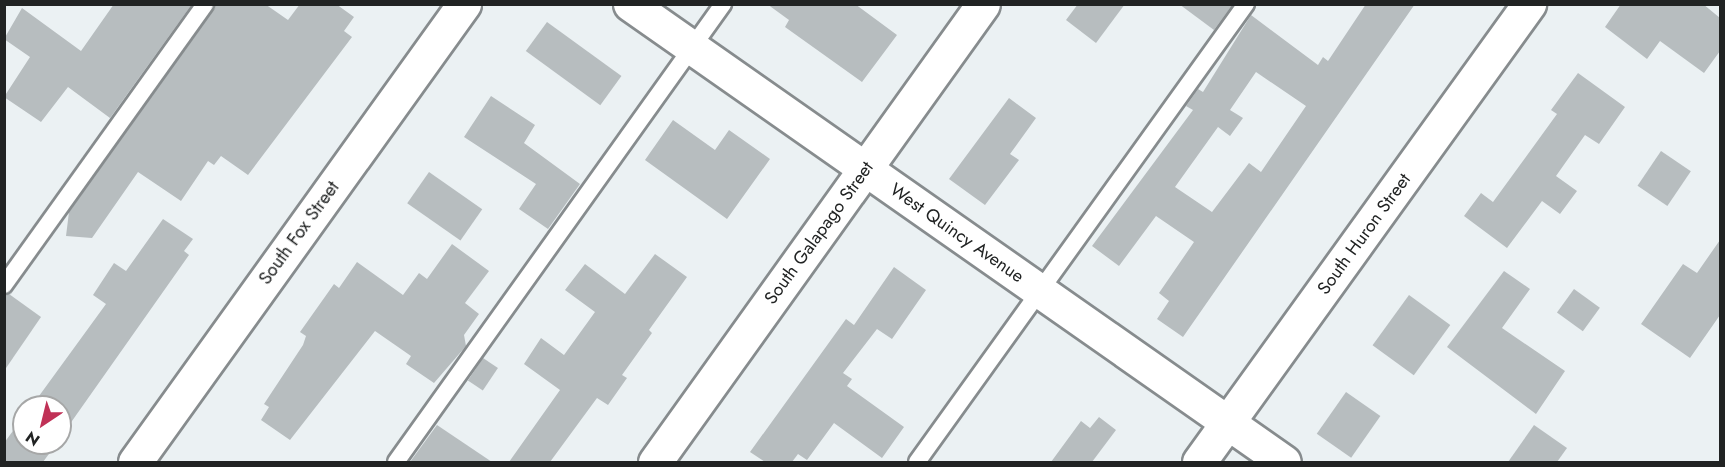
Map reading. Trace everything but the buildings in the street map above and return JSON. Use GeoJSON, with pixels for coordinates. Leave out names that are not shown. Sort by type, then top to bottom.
{"type":"FeatureCollection","features":[{"type":"Feature","properties":{"kind":"street","name":"South Fox Street"},"geometry":{"type":"LineString","coordinates":[[135,462],[464,4]]}},
{"type":"Feature","properties":{"kind":"street","name":"West Quincy Avenue"},"geometry":{"type":"LineString","coordinates":[[630,4],[1284,462]]}},
{"type":"Feature","properties":{"kind":"street","name":"South Galapago Street"},"geometry":{"type":"LineString","coordinates":[[655,462],[983,4]]}},
{"type":"Feature","properties":{"kind":"street","name":"South Huron Street"},"geometry":{"type":"LineString","coordinates":[[1199,462],[1229,424],[1528,4]]}},
{"type":"Feature","properties":{"kind":"lane"},"geometry":{"type":"LineString","coordinates":[[4,285],[205,4]]}},
{"type":"Feature","properties":{"kind":"lane"},"geometry":{"type":"LineString","coordinates":[[396,462],[723,4]]}},
{"type":"Feature","properties":{"kind":"lane"},"geometry":{"type":"LineString","coordinates":[[917,462],[1246,4]]}}]}
